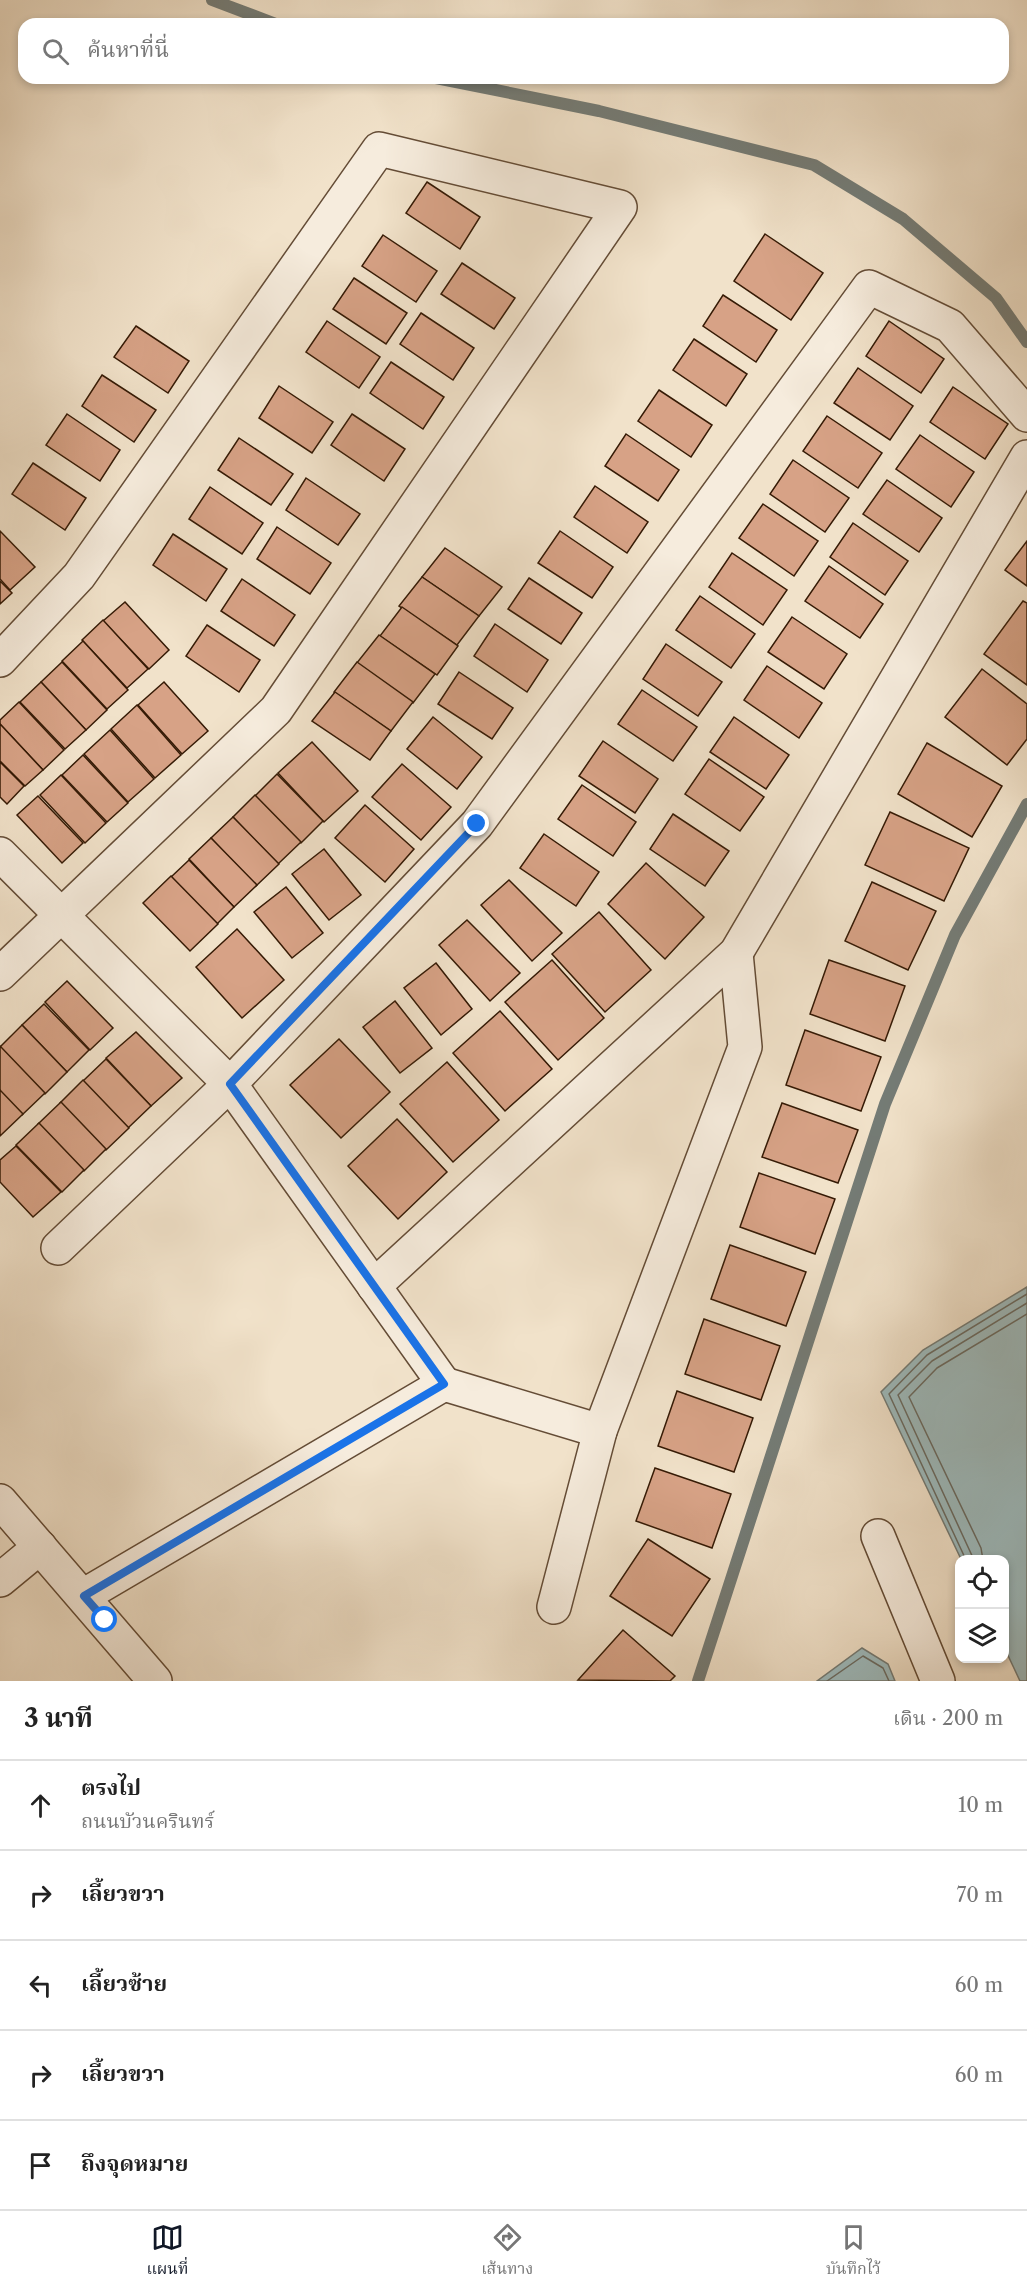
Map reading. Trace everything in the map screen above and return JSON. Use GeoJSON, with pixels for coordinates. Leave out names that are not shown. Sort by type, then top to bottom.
{"type":"FeatureCollection","features":[{"type":"Feature","properties":{"kind":"street"},"geometry":{"type":"LineString","coordinates":[[0,660],[79,576],[379,149],[620,207],[276,710],[0,974]]}},
{"type":"Feature","properties":{"kind":"street"},"geometry":{"type":"LineString","coordinates":[[58,1248],[230,1084],[477,824],[869,287],[950,326],[1027,415]]}},
{"type":"Feature","properties":{"kind":"street"},"geometry":{"type":"LineString","coordinates":[[374,1286],[736,953],[1027,457]]}},
{"type":"Feature","properties":{"kind":"street"},"geometry":{"type":"LineString","coordinates":[[0,854],[230,1084],[444,1384],[600,1431]]}},
{"type":"Feature","properties":{"kind":"street"},"geometry":{"type":"LineString","coordinates":[[554,1607],[600,1431],[745,1047],[736,953]]}},
{"type":"Feature","properties":{"kind":"street"},"geometry":{"type":"LineString","coordinates":[[84,1596],[444,1384]]}},
{"type":"Feature","properties":{"kind":"street"},"geometry":{"type":"LineString","coordinates":[[0,1501],[155,1681]]}},
{"type":"Feature","properties":{"kind":"street"},"geometry":{"type":"LineString","coordinates":[[878,1536],[938,1681]]}},
{"type":"Feature","properties":{"kind":"street"},"geometry":{"type":"LineString","coordinates":[[0,1580],[40,1547]]}},
{"type":"Feature","properties":{"kind":"water"},"geometry":{"type":"Polygon","coordinates":[[[1027,1287],[1027,1681],[1020,1681],[1009,1658],[1009,1555],[959,1555],[881,1392],[923,1350],[1027,1287]]]}},
{"type":"Feature","properties":{"kind":"water"},"geometry":{"type":"Polygon","coordinates":[[[862,1648],[888,1664],[895,1681],[817,1681],[862,1648]]]}},
{"type":"Feature","properties":{"kind":"building"},"geometry":{"type":"Polygon","coordinates":[[[427,182],[480,217],[460,249],[406,213],[427,182]]]}},
{"type":"Feature","properties":{"kind":"building"},"geometry":{"type":"Polygon","coordinates":[[[765,234],[823,273],[791,320],[734,281],[765,234]]]}},
{"type":"Feature","properties":{"kind":"building"},"geometry":{"type":"Polygon","coordinates":[[[383,235],[437,271],[416,302],[362,266],[383,235]]]}},
{"type":"Feature","properties":{"kind":"building"},"geometry":{"type":"Polygon","coordinates":[[[462,263],[515,298],[494,329],[441,294],[462,263]]]}},
{"type":"Feature","properties":{"kind":"building"},"geometry":{"type":"Polygon","coordinates":[[[354,278],[407,313],[386,344],[333,309],[354,278]]]}},
{"type":"Feature","properties":{"kind":"building"},"geometry":{"type":"Polygon","coordinates":[[[723,295],[777,330],[756,362],[703,326],[723,295]]]}},
{"type":"Feature","properties":{"kind":"building"},"geometry":{"type":"Polygon","coordinates":[[[421,313],[474,348],[453,380],[400,344],[421,313]]]}},
{"type":"Feature","properties":{"kind":"building"},"geometry":{"type":"Polygon","coordinates":[[[327,321],[380,357],[359,388],[306,352],[327,321]]]}},
{"type":"Feature","properties":{"kind":"building"},"geometry":{"type":"Polygon","coordinates":[[[889,321],[944,359],[921,393],[866,356],[889,321]]]}},
{"type":"Feature","properties":{"kind":"building"},"geometry":{"type":"Polygon","coordinates":[[[136,326],[189,361],[168,393],[114,357],[136,326]]]}},
{"type":"Feature","properties":{"kind":"building"},"geometry":{"type":"Polygon","coordinates":[[[694,339],[747,374],[726,406],[673,370],[694,339]]]}},
{"type":"Feature","properties":{"kind":"building"},"geometry":{"type":"Polygon","coordinates":[[[391,362],[444,397],[423,429],[370,393],[391,362]]]}},
{"type":"Feature","properties":{"kind":"building"},"geometry":{"type":"Polygon","coordinates":[[[858,368],[913,406],[890,440],[834,403],[858,368]]]}},
{"type":"Feature","properties":{"kind":"building"},"geometry":{"type":"Polygon","coordinates":[[[102,375],[156,410],[134,442],[82,406],[102,375]]]}},
{"type":"Feature","properties":{"kind":"building"},"geometry":{"type":"Polygon","coordinates":[[[279,386],[333,422],[312,453],[259,418],[279,386]]]}},
{"type":"Feature","properties":{"kind":"building"},"geometry":{"type":"Polygon","coordinates":[[[953,387],[1008,424],[985,459],[930,422],[953,387]]]}},
{"type":"Feature","properties":{"kind":"building"},"geometry":{"type":"Polygon","coordinates":[[[659,390],[712,425],[691,457],[638,421],[659,390]]]}},
{"type":"Feature","properties":{"kind":"building"},"geometry":{"type":"Polygon","coordinates":[[[67,414],[120,450],[100,481],[46,445],[67,414]]]}},
{"type":"Feature","properties":{"kind":"building"},"geometry":{"type":"Polygon","coordinates":[[[352,414],[405,449],[384,481],[331,445],[352,414]]]}},
{"type":"Feature","properties":{"kind":"building"},"geometry":{"type":"Polygon","coordinates":[[[827,416],[882,453],[858,488],[803,451],[827,416]]]}},
{"type":"Feature","properties":{"kind":"building"},"geometry":{"type":"Polygon","coordinates":[[[626,434],[679,470],[658,501],[605,466],[626,434]]]}},
{"type":"Feature","properties":{"kind":"building"},"geometry":{"type":"Polygon","coordinates":[[[920,435],[974,472],[951,507],[896,469],[920,435]]]}},
{"type":"Feature","properties":{"kind":"building"},"geometry":{"type":"Polygon","coordinates":[[[239,438],[293,474],[271,505],[218,470],[239,438]]]}},
{"type":"Feature","properties":{"kind":"building"},"geometry":{"type":"Polygon","coordinates":[[[793,460],[849,498],[825,532],[770,494],[793,460]]]}},
{"type":"Feature","properties":{"kind":"building"},"geometry":{"type":"Polygon","coordinates":[[[33,463],[86,498],[65,530],[12,494],[33,463]]]}},
{"type":"Feature","properties":{"kind":"building"},"geometry":{"type":"Polygon","coordinates":[[[306,478],[360,514],[338,545],[286,510],[306,478]]]}},
{"type":"Feature","properties":{"kind":"building"},"geometry":{"type":"Polygon","coordinates":[[[887,480],[942,518],[919,552],[863,514],[887,480]]]}},
{"type":"Feature","properties":{"kind":"building"},"geometry":{"type":"Polygon","coordinates":[[[595,486],[648,522],[627,553],[574,517],[595,486]]]}},
{"type":"Feature","properties":{"kind":"building"},"geometry":{"type":"Polygon","coordinates":[[[210,487],[263,523],[242,554],[189,519],[210,487]]]}},
{"type":"Feature","properties":{"kind":"building"},"geometry":{"type":"Polygon","coordinates":[[[763,504],[818,541],[794,576],[739,538],[763,504]]]}},
{"type":"Feature","properties":{"kind":"building"},"geometry":{"type":"Polygon","coordinates":[[[853,523],[908,561],[885,595],[830,557],[853,523]]]}},
{"type":"Feature","properties":{"kind":"building"},"geometry":{"type":"Polygon","coordinates":[[[277,527],[331,563],[310,594],[257,559],[277,527]]]}},
{"type":"Feature","properties":{"kind":"building"},"geometry":{"type":"Polygon","coordinates":[[[0,531],[35,567],[10,590],[0,579],[0,531]]]}},
{"type":"Feature","properties":{"kind":"building"},"geometry":{"type":"Polygon","coordinates":[[[560,531],[613,567],[592,598],[538,563],[560,531]]]}},
{"type":"Feature","properties":{"kind":"building"},"geometry":{"type":"Polygon","coordinates":[[[173,534],[227,569],[206,601],[153,565],[173,534]]]}},
{"type":"Feature","properties":{"kind":"building"},"geometry":{"type":"Polygon","coordinates":[[[1027,541],[1027,586],[1005,570],[1027,541]]]}},
{"type":"Feature","properties":{"kind":"building"},"geometry":{"type":"Polygon","coordinates":[[[445,548],[502,587],[479,616],[422,577],[445,548]]]}},
{"type":"Feature","properties":{"kind":"building"},"geometry":{"type":"Polygon","coordinates":[[[732,553],[787,590],[763,625],[709,587],[732,553]]]}},
{"type":"Feature","properties":{"kind":"building"},"geometry":{"type":"Polygon","coordinates":[[[829,566],[883,604],[860,638],[805,601],[829,566]]]}},
{"type":"Feature","properties":{"kind":"building"},"geometry":{"type":"Polygon","coordinates":[[[422,577],[479,616],[457,645],[399,606],[422,577]]]}},
{"type":"Feature","properties":{"kind":"building"},"geometry":{"type":"Polygon","coordinates":[[[529,578],[582,613],[561,644],[508,609],[529,578]]]}},
{"type":"Feature","properties":{"kind":"building"},"geometry":{"type":"Polygon","coordinates":[[[242,579],[295,615],[274,646],[221,611],[242,579]]]}},
{"type":"Feature","properties":{"kind":"building"},"geometry":{"type":"Polygon","coordinates":[[[0,581],[12,593],[0,604],[0,581]]]}},
{"type":"Feature","properties":{"kind":"building"},"geometry":{"type":"Polygon","coordinates":[[[700,596],[755,634],[731,668],[676,630],[700,596]]]}},
{"type":"Feature","properties":{"kind":"building"},"geometry":{"type":"Polygon","coordinates":[[[1023,601],[1027,603],[1027,685],[984,654],[1023,601]]]}},
{"type":"Feature","properties":{"kind":"building"},"geometry":{"type":"Polygon","coordinates":[[[125,602],[169,650],[149,669],[103,621],[125,602]]]}},
{"type":"Feature","properties":{"kind":"building"},"geometry":{"type":"Polygon","coordinates":[[[402,607],[458,646],[437,675],[380,636],[402,607]]]}},
{"type":"Feature","properties":{"kind":"building"},"geometry":{"type":"Polygon","coordinates":[[[792,617],[847,654],[824,689],[768,652],[792,617]]]}},
{"type":"Feature","properties":{"kind":"building"},"geometry":{"type":"Polygon","coordinates":[[[103,620],[148,669],[127,688],[82,640],[103,620]]]}},
{"type":"Feature","properties":{"kind":"building"},"geometry":{"type":"Polygon","coordinates":[[[495,624],[548,660],[527,692],[474,656],[495,624]]]}},
{"type":"Feature","properties":{"kind":"building"},"geometry":{"type":"Polygon","coordinates":[[[207,625],[260,660],[239,692],[186,656],[207,625]]]}},
{"type":"Feature","properties":{"kind":"building"},"geometry":{"type":"Polygon","coordinates":[[[379,635],[435,674],[413,703],[356,664],[379,635]]]}},
{"type":"Feature","properties":{"kind":"building"},"geometry":{"type":"Polygon","coordinates":[[[83,641],[128,690],[107,709],[62,661],[83,641]]]}},
{"type":"Feature","properties":{"kind":"building"},"geometry":{"type":"Polygon","coordinates":[[[666,644],[722,682],[698,716],[643,679],[666,644]]]}},
{"type":"Feature","properties":{"kind":"building"},"geometry":{"type":"Polygon","coordinates":[[[62,662],[107,710],[86,730],[41,682],[62,662]]]}},
{"type":"Feature","properties":{"kind":"building"},"geometry":{"type":"Polygon","coordinates":[[[357,662],[413,702],[391,731],[334,692],[357,662]]]}},
{"type":"Feature","properties":{"kind":"building"},"geometry":{"type":"Polygon","coordinates":[[[767,666],[822,703],[799,738],[744,700],[767,666]]]}},
{"type":"Feature","properties":{"kind":"building"},"geometry":{"type":"Polygon","coordinates":[[[982,669],[1027,704],[1027,739],[1007,765],[945,717],[982,669]]]}},
{"type":"Feature","properties":{"kind":"building"},"geometry":{"type":"Polygon","coordinates":[[[459,672],[513,708],[492,739],[438,704],[459,672]]]}},
{"type":"Feature","properties":{"kind":"building"},"geometry":{"type":"Polygon","coordinates":[[[41,682],[86,730],[65,749],[20,702],[41,682]]]}},
{"type":"Feature","properties":{"kind":"building"},"geometry":{"type":"Polygon","coordinates":[[[164,682],[208,731],[182,754],[138,705],[164,682]]]}},
{"type":"Feature","properties":{"kind":"building"},"geometry":{"type":"Polygon","coordinates":[[[642,690],[697,727],[673,761],[618,724],[642,690]]]}},
{"type":"Feature","properties":{"kind":"building"},"geometry":{"type":"Polygon","coordinates":[[[335,692],[391,731],[370,760],[312,721],[335,692]]]}},
{"type":"Feature","properties":{"kind":"building"},"geometry":{"type":"Polygon","coordinates":[[[19,702],[64,750],[43,770],[0,724],[0,720],[19,702]]]}},
{"type":"Feature","properties":{"kind":"building"},"geometry":{"type":"Polygon","coordinates":[[[137,705],[181,755],[155,778],[111,729],[137,705]]]}},
{"type":"Feature","properties":{"kind":"building"},"geometry":{"type":"Polygon","coordinates":[[[433,717],[482,757],[457,789],[407,749],[433,717]]]}},
{"type":"Feature","properties":{"kind":"building"},"geometry":{"type":"Polygon","coordinates":[[[734,717],[789,755],[766,789],[710,752],[734,717]]]}},
{"type":"Feature","properties":{"kind":"building"},"geometry":{"type":"Polygon","coordinates":[[[0,724],[43,770],[25,786],[0,761],[0,724]]]}},
{"type":"Feature","properties":{"kind":"building"},"geometry":{"type":"Polygon","coordinates":[[[110,730],[154,779],[128,802],[84,754],[110,730]]]}},
{"type":"Feature","properties":{"kind":"building"},"geometry":{"type":"Polygon","coordinates":[[[603,741],[658,779],[635,813],[579,776],[603,741]]]}},
{"type":"Feature","properties":{"kind":"building"},"geometry":{"type":"Polygon","coordinates":[[[312,742],[358,791],[324,822],[278,773],[312,742]]]}},
{"type":"Feature","properties":{"kind":"building"},"geometry":{"type":"Polygon","coordinates":[[[927,743],[1002,786],[972,837],[898,794],[927,743]]]}},
{"type":"Feature","properties":{"kind":"building"},"geometry":{"type":"Polygon","coordinates":[[[83,755],[128,803],[107,822],[62,775],[83,755]]]}},
{"type":"Feature","properties":{"kind":"building"},"geometry":{"type":"Polygon","coordinates":[[[709,759],[764,797],[740,831],[685,794],[709,759]]]}},
{"type":"Feature","properties":{"kind":"building"},"geometry":{"type":"Polygon","coordinates":[[[0,762],[24,786],[7,804],[0,797],[0,762]]]}},
{"type":"Feature","properties":{"kind":"building"},"geometry":{"type":"Polygon","coordinates":[[[402,764],[451,807],[421,840],[372,797],[402,764]]]}},
{"type":"Feature","properties":{"kind":"building"},"geometry":{"type":"Polygon","coordinates":[[[277,774],[323,821],[301,843],[255,796],[277,774]]]}},
{"type":"Feature","properties":{"kind":"building"},"geometry":{"type":"Polygon","coordinates":[[[61,775],[106,823],[85,843],[40,795],[61,775]]]}},
{"type":"Feature","properties":{"kind":"building"},"geometry":{"type":"Polygon","coordinates":[[[582,785],[636,822],[613,856],[558,819],[582,785]]]}},
{"type":"Feature","properties":{"kind":"building"},"geometry":{"type":"Polygon","coordinates":[[[255,795],[301,842],[278,864],[233,817],[255,795]]]}},
{"type":"Feature","properties":{"kind":"building"},"geometry":{"type":"Polygon","coordinates":[[[38,796],[83,843],[62,863],[17,815],[38,796]]]}},
{"type":"Feature","properties":{"kind":"building"},"geometry":{"type":"Polygon","coordinates":[[[365,805],[414,849],[385,882],[335,838],[365,805]]]}},
{"type":"Feature","properties":{"kind":"building"},"geometry":{"type":"Polygon","coordinates":[[[890,812],[969,848],[944,901],[865,865],[890,812]]]}},
{"type":"Feature","properties":{"kind":"building"},"geometry":{"type":"Polygon","coordinates":[[[673,814],[729,851],[705,886],[650,849],[673,814]]]}},
{"type":"Feature","properties":{"kind":"building"},"geometry":{"type":"Polygon","coordinates":[[[233,817],[279,864],[256,886],[211,838],[233,817]]]}},
{"type":"Feature","properties":{"kind":"building"},"geometry":{"type":"Polygon","coordinates":[[[544,834],[599,872],[576,906],[520,868],[544,834]]]}},
{"type":"Feature","properties":{"kind":"building"},"geometry":{"type":"Polygon","coordinates":[[[211,838],[257,885],[234,907],[189,859],[211,838]]]}},
{"type":"Feature","properties":{"kind":"building"},"geometry":{"type":"Polygon","coordinates":[[[324,849],[361,895],[329,920],[292,874],[324,849]]]}},
{"type":"Feature","properties":{"kind":"building"},"geometry":{"type":"Polygon","coordinates":[[[189,860],[234,907],[216,925],[170,878],[189,860]]]}},
{"type":"Feature","properties":{"kind":"building"},"geometry":{"type":"Polygon","coordinates":[[[646,863],[704,917],[665,959],[608,904],[646,863]]]}},
{"type":"Feature","properties":{"kind":"building"},"geometry":{"type":"Polygon","coordinates":[[[171,876],[218,924],[190,951],[143,903],[171,876]]]}},
{"type":"Feature","properties":{"kind":"building"},"geometry":{"type":"Polygon","coordinates":[[[509,880],[562,933],[532,961],[481,905],[509,880]]]}},
{"type":"Feature","properties":{"kind":"building"},"geometry":{"type":"Polygon","coordinates":[[[872,882],[936,911],[908,970],[845,941],[872,882]]]}},
{"type":"Feature","properties":{"kind":"building"},"geometry":{"type":"Polygon","coordinates":[[[286,887],[323,933],[292,958],[254,912],[286,887]]]}},
{"type":"Feature","properties":{"kind":"building"},"geometry":{"type":"Polygon","coordinates":[[[599,912],[651,970],[605,1012],[552,954],[599,912]]]}},
{"type":"Feature","properties":{"kind":"building"},"geometry":{"type":"Polygon","coordinates":[[[467,920],[520,973],[490,1001],[439,945],[467,920]]]}},
{"type":"Feature","properties":{"kind":"building"},"geometry":{"type":"Polygon","coordinates":[[[237,929],[284,980],[242,1018],[196,967],[237,929]]]}},
{"type":"Feature","properties":{"kind":"building"},"geometry":{"type":"Polygon","coordinates":[[[552,960],[604,1018],[558,1060],[505,1002],[552,960]]]}},
{"type":"Feature","properties":{"kind":"building"},"geometry":{"type":"Polygon","coordinates":[[[829,960],[905,986],[885,1041],[810,1014],[829,960]]]}},
{"type":"Feature","properties":{"kind":"building"},"geometry":{"type":"Polygon","coordinates":[[[436,963],[472,1009],[441,1035],[404,988],[436,963]]]}},
{"type":"Feature","properties":{"kind":"building"},"geometry":{"type":"Polygon","coordinates":[[[67,981],[113,1028],[90,1050],[45,1002],[67,981]]]}},
{"type":"Feature","properties":{"kind":"building"},"geometry":{"type":"Polygon","coordinates":[[[395,1001],[432,1048],[400,1073],[363,1027],[395,1001]]]}},
{"type":"Feature","properties":{"kind":"building"},"geometry":{"type":"Polygon","coordinates":[[[44,1004],[89,1050],[67,1072],[22,1025],[44,1004]]]}},
{"type":"Feature","properties":{"kind":"building"},"geometry":{"type":"Polygon","coordinates":[[[500,1011],[552,1069],[505,1111],[453,1053],[500,1011]]]}},
{"type":"Feature","properties":{"kind":"building"},"geometry":{"type":"Polygon","coordinates":[[[22,1025],[67,1072],[45,1094],[0,1047],[22,1025]]]}},
{"type":"Feature","properties":{"kind":"building"},"geometry":{"type":"Polygon","coordinates":[[[805,1030],[881,1057],[861,1111],[786,1085],[805,1030]]]}},
{"type":"Feature","properties":{"kind":"building"},"geometry":{"type":"Polygon","coordinates":[[[136,1032],[182,1078],[151,1106],[106,1058],[136,1032]]]}},
{"type":"Feature","properties":{"kind":"building"},"geometry":{"type":"Polygon","coordinates":[[[339,1039],[390,1092],[341,1138],[290,1085],[339,1039]]]}},
{"type":"Feature","properties":{"kind":"building"},"geometry":{"type":"Polygon","coordinates":[[[0,1046],[45,1093],[22,1115],[0,1092],[0,1046]]]}},
{"type":"Feature","properties":{"kind":"building"},"geometry":{"type":"Polygon","coordinates":[[[106,1059],[151,1106],[128,1128],[83,1081],[106,1059]]]}},
{"type":"Feature","properties":{"kind":"building"},"geometry":{"type":"Polygon","coordinates":[[[447,1062],[499,1120],[453,1162],[400,1104],[447,1062]]]}},
{"type":"Feature","properties":{"kind":"building"},"geometry":{"type":"Polygon","coordinates":[[[83,1080],[129,1128],[106,1150],[60,1103],[83,1080]]]}},
{"type":"Feature","properties":{"kind":"building"},"geometry":{"type":"Polygon","coordinates":[[[0,1090],[23,1114],[0,1136],[0,1090]]]}},
{"type":"Feature","properties":{"kind":"building"},"geometry":{"type":"Polygon","coordinates":[[[61,1102],[106,1149],[84,1171],[38,1124],[61,1102]]]}},
{"type":"Feature","properties":{"kind":"building"},"geometry":{"type":"Polygon","coordinates":[[[782,1103],[858,1130],[838,1183],[762,1157],[782,1103]]]}},
{"type":"Feature","properties":{"kind":"building"},"geometry":{"type":"Polygon","coordinates":[[[397,1119],[447,1172],[398,1219],[348,1166],[397,1119]]]}},
{"type":"Feature","properties":{"kind":"building"},"geometry":{"type":"Polygon","coordinates":[[[39,1123],[84,1170],[62,1192],[16,1145],[39,1123]]]}},
{"type":"Feature","properties":{"kind":"building"},"geometry":{"type":"Polygon","coordinates":[[[16,1146],[61,1192],[33,1217],[0,1182],[0,1160],[16,1146]]]}},
{"type":"Feature","properties":{"kind":"building"},"geometry":{"type":"Polygon","coordinates":[[[759,1173],[835,1199],[815,1254],[740,1227],[759,1173]]]}},
{"type":"Feature","properties":{"kind":"building"},"geometry":{"type":"Polygon","coordinates":[[[730,1245],[806,1272],[786,1326],[711,1299],[730,1245]]]}},
{"type":"Feature","properties":{"kind":"building"},"geometry":{"type":"Polygon","coordinates":[[[704,1319],[780,1346],[761,1400],[685,1374],[704,1319]]]}},
{"type":"Feature","properties":{"kind":"building"},"geometry":{"type":"Polygon","coordinates":[[[677,1391],[753,1418],[734,1472],[658,1446],[677,1391]]]}},
{"type":"Feature","properties":{"kind":"building"},"geometry":{"type":"Polygon","coordinates":[[[655,1468],[731,1494],[712,1548],[636,1521],[655,1468]]]}},
{"type":"Feature","properties":{"kind":"building"},"geometry":{"type":"Polygon","coordinates":[[[648,1539],[710,1579],[672,1636],[610,1596],[648,1539]]]}},
{"type":"Feature","properties":{"kind":"building"},"geometry":{"type":"Polygon","coordinates":[[[623,1630],[675,1676],[670,1681],[578,1680],[623,1630]]]}},
{"type":"Feature","properties":{"kind":"waterway"},"geometry":{"type":"LineString","coordinates":[[212,0],[260,18]]}},
{"type":"Feature","properties":{"kind":"waterway"},"geometry":{"type":"LineString","coordinates":[[466,84],[599,111],[814,165],[903,219],[996,298],[1027,342]]}},
{"type":"Feature","properties":{"kind":"waterway"},"geometry":{"type":"LineString","coordinates":[[698,1681],[885,1104],[955,935],[1027,804]]}},
{"type":"Feature","properties":{"kind":"route"},"geometry":{"type":"LineString","coordinates":[[105,1620],[84,1596],[444,1384],[230,1084],[477,824]]}}]}
